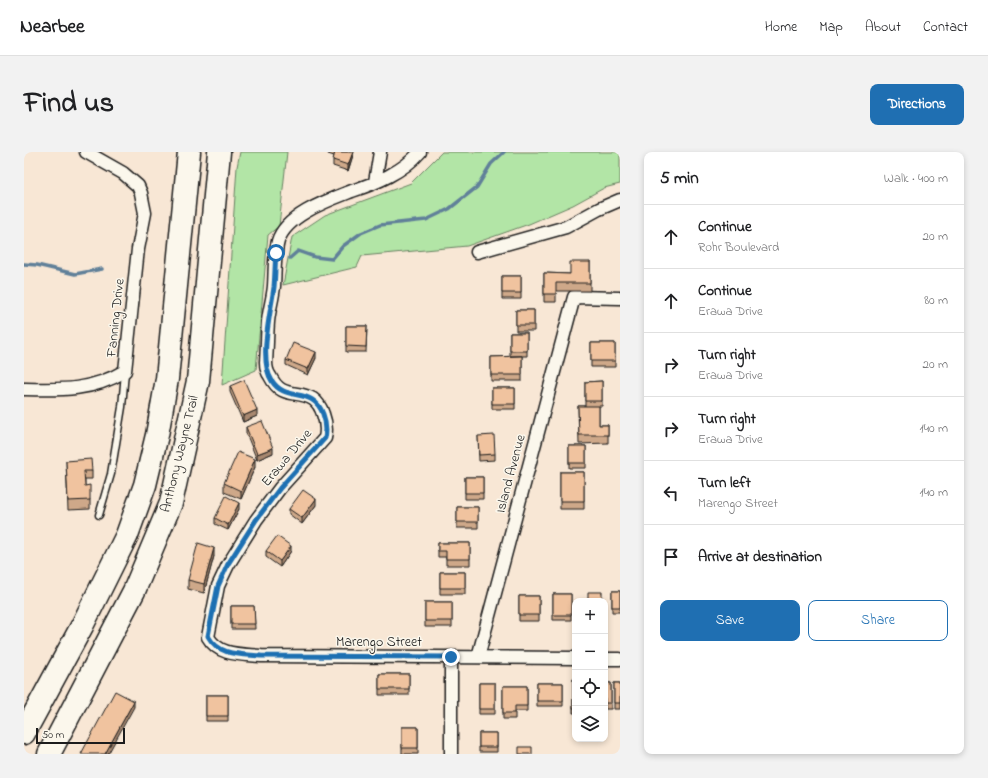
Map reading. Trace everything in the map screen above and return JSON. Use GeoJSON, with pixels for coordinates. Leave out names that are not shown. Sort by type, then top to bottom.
{"type":"FeatureCollection","features":[{"type":"Feature","properties":{"kind":"highway","name":"Anthony Wayne Trail"},"geometry":{"type":"LineString","coordinates":[[24,732],[82,626],[127,535],[145,485],[157,435],[167,379],[189,152]]}},
{"type":"Feature","properties":{"kind":"highway","name":"Anthony Wayne Trail"},"geometry":{"type":"LineString","coordinates":[[48,754],[134,591],[171,503],[198,381],[219,152]]}},
{"type":"Feature","properties":{"kind":"street","name":"Fanning Drive"},"geometry":{"type":"LineString","coordinates":[[86,152],[123,172],[138,186],[145,213],[138,249],[125,371]]}},
{"type":"Feature","properties":{"kind":"street"},"geometry":{"type":"LineString","coordinates":[[375,182],[380,152]]}},
{"type":"Feature","properties":{"kind":"street"},"geometry":{"type":"LineString","coordinates":[[375,182],[401,169],[420,152]]}},
{"type":"Feature","properties":{"kind":"street","name":"Erawa Drive"},"geometry":{"type":"LineString","coordinates":[[211,642],[208,636],[218,586],[228,564],[256,520],[280,488],[325,438],[327,431],[325,419],[317,402],[312,398],[284,392],[279,389],[272,381],[266,366],[268,322],[274,287],[276,253],[279,239],[286,228],[301,215],[320,204],[375,182]]}},
{"type":"Feature","properties":{"kind":"street"},"geometry":{"type":"LineString","coordinates":[[477,252],[566,227],[599,209],[620,200]]}},
{"type":"Feature","properties":{"kind":"street","name":"Island Avenue"},"geometry":{"type":"LineString","coordinates":[[478,658],[574,297],[620,298]]}},
{"type":"Feature","properties":{"kind":"street"},"geometry":{"type":"LineString","coordinates":[[24,389],[68,389],[88,387],[111,380],[125,371]]}},
{"type":"Feature","properties":{"kind":"street","name":"Marengo Street"},"geometry":{"type":"LineString","coordinates":[[211,642],[223,651],[261,656],[572,658]]}},
{"type":"Feature","properties":{"kind":"street"},"geometry":{"type":"LineString","coordinates":[[450,754],[451,657]]}},
{"type":"Feature","properties":{"kind":"street"},"geometry":{"type":"LineString","coordinates":[[608,659],[620,659]]}},
{"type":"Feature","properties":{"kind":"lane","name":"Fanning Drive"},"geometry":{"type":"LineString","coordinates":[[99,515],[111,474],[122,407],[125,371]]}},
{"type":"Feature","properties":{"kind":"green space"},"geometry":{"type":"Polygon","coordinates":[[[240,152],[287,152],[279,226],[268,235],[256,370],[222,385],[237,167],[240,152]]]}},
{"type":"Feature","properties":{"kind":"green space"},"geometry":{"type":"Polygon","coordinates":[[[442,152],[620,152],[620,184],[604,188],[573,205],[529,224],[467,246],[362,256],[357,267],[283,285],[292,237],[325,215],[411,183],[442,152]]]}},
{"type":"Feature","properties":{"kind":"building"},"geometry":{"type":"Polygon","coordinates":[[[335,152],[353,152],[348,165],[333,160],[335,152]]]}},
{"type":"Feature","properties":{"kind":"building"},"geometry":{"type":"Polygon","coordinates":[[[570,262],[590,262],[590,283],[556,283],[556,294],[544,294],[544,273],[570,274],[570,262]]]}},
{"type":"Feature","properties":{"kind":"building"},"geometry":{"type":"Polygon","coordinates":[[[502,276],[521,276],[521,293],[502,293],[502,276]]]}},
{"type":"Feature","properties":{"kind":"building"},"geometry":{"type":"Polygon","coordinates":[[[516,310],[534,310],[534,325],[516,325],[516,310]]]}},
{"type":"Feature","properties":{"kind":"building"},"geometry":{"type":"Polygon","coordinates":[[[346,326],[367,326],[366,347],[346,346],[346,326]]]}},
{"type":"Feature","properties":{"kind":"building"},"geometry":{"type":"Polygon","coordinates":[[[510,333],[527,333],[527,351],[510,351],[510,333]]]}},
{"type":"Feature","properties":{"kind":"building"},"geometry":{"type":"Polygon","coordinates":[[[293,343],[316,352],[308,369],[286,360],[293,343]]]}},
{"type":"Feature","properties":{"kind":"building"},"geometry":{"type":"Polygon","coordinates":[[[591,343],[615,343],[615,361],[591,361],[591,343]]]}},
{"type":"Feature","properties":{"kind":"building"},"geometry":{"type":"Polygon","coordinates":[[[522,356],[522,375],[491,375],[491,357],[522,356]]]}},
{"type":"Feature","properties":{"kind":"building"},"geometry":{"type":"Polygon","coordinates":[[[244,380],[257,410],[243,416],[230,386],[244,380]]]}},
{"type":"Feature","properties":{"kind":"building"},"geometry":{"type":"Polygon","coordinates":[[[602,381],[602,401],[585,401],[585,382],[602,381]]]}},
{"type":"Feature","properties":{"kind":"building"},"geometry":{"type":"Polygon","coordinates":[[[492,388],[515,388],[515,404],[492,404],[492,388]]]}},
{"type":"Feature","properties":{"kind":"building"},"geometry":{"type":"Polygon","coordinates":[[[578,406],[599,406],[599,425],[608,425],[608,435],[579,435],[578,406]]]}},
{"type":"Feature","properties":{"kind":"building"},"geometry":{"type":"Polygon","coordinates":[[[262,421],[273,448],[257,454],[246,427],[262,421]]]}},
{"type":"Feature","properties":{"kind":"building"},"geometry":{"type":"Polygon","coordinates":[[[494,435],[495,454],[479,455],[478,436],[494,435]]]}},
{"type":"Feature","properties":{"kind":"building"},"geometry":{"type":"Polygon","coordinates":[[[569,446],[586,446],[586,463],[569,463],[569,446]]]}},
{"type":"Feature","properties":{"kind":"building"},"geometry":{"type":"Polygon","coordinates":[[[238,452],[255,459],[241,491],[224,483],[238,452]]]}},
{"type":"Feature","properties":{"kind":"building"},"geometry":{"type":"Polygon","coordinates":[[[91,459],[92,471],[84,471],[85,486],[90,485],[90,500],[68,501],[66,461],[91,459]]]}},
{"type":"Feature","properties":{"kind":"building"},"geometry":{"type":"Polygon","coordinates":[[[560,472],[584,472],[584,501],[560,501],[560,472]]]}},
{"type":"Feature","properties":{"kind":"building"},"geometry":{"type":"Polygon","coordinates":[[[465,477],[483,477],[483,493],[465,493],[465,477]]]}},
{"type":"Feature","properties":{"kind":"building"},"geometry":{"type":"Polygon","coordinates":[[[303,490],[316,499],[302,518],[289,509],[303,490]]]}},
{"type":"Feature","properties":{"kind":"building"},"geometry":{"type":"Polygon","coordinates":[[[226,496],[239,503],[228,525],[215,518],[226,496]]]}},
{"type":"Feature","properties":{"kind":"building"},"geometry":{"type":"Polygon","coordinates":[[[457,507],[478,507],[478,522],[457,522],[457,507]]]}},
{"type":"Feature","properties":{"kind":"building"},"geometry":{"type":"Polygon","coordinates":[[[277,536],[291,546],[280,561],[266,551],[277,536]]]}},
{"type":"Feature","properties":{"kind":"building"},"geometry":{"type":"Polygon","coordinates":[[[198,543],[214,548],[204,584],[188,580],[198,543]]]}},
{"type":"Feature","properties":{"kind":"building"},"geometry":{"type":"Polygon","coordinates":[[[438,543],[470,543],[470,559],[446,559],[446,551],[438,551],[438,543]]]}},
{"type":"Feature","properties":{"kind":"building"},"geometry":{"type":"Polygon","coordinates":[[[440,572],[465,572],[465,588],[440,588],[440,572]]]}},
{"type":"Feature","properties":{"kind":"building"},"geometry":{"type":"Polygon","coordinates":[[[612,591],[620,591],[620,607],[612,607],[612,591]]]}},
{"type":"Feature","properties":{"kind":"building"},"geometry":{"type":"Polygon","coordinates":[[[588,592],[602,592],[602,598],[588,598],[588,592]]]}},
{"type":"Feature","properties":{"kind":"building"},"geometry":{"type":"Polygon","coordinates":[[[553,594],[571,594],[571,615],[553,615],[553,594]]]}},
{"type":"Feature","properties":{"kind":"building"},"geometry":{"type":"Polygon","coordinates":[[[519,596],[539,596],[539,615],[519,615],[519,596]]]}},
{"type":"Feature","properties":{"kind":"building"},"geometry":{"type":"Polygon","coordinates":[[[425,602],[452,602],[452,621],[425,621],[425,602]]]}},
{"type":"Feature","properties":{"kind":"building"},"geometry":{"type":"Polygon","coordinates":[[[231,606],[254,606],[255,624],[231,624],[231,606]]]}},
{"type":"Feature","properties":{"kind":"building"},"geometry":{"type":"Polygon","coordinates":[[[379,674],[409,674],[409,689],[379,689],[379,674]]]}},
{"type":"Feature","properties":{"kind":"building"},"geometry":{"type":"Polygon","coordinates":[[[479,683],[495,683],[495,709],[479,709],[479,683]]]}},
{"type":"Feature","properties":{"kind":"building"},"geometry":{"type":"Polygon","coordinates":[[[537,683],[563,683],[563,701],[537,701],[537,683]]]}},
{"type":"Feature","properties":{"kind":"building"},"geometry":{"type":"Polygon","coordinates":[[[608,683],[611,683],[611,703],[608,703],[608,683]]]}},
{"type":"Feature","properties":{"kind":"building"},"geometry":{"type":"Polygon","coordinates":[[[614,683],[620,683],[620,703],[614,703],[614,683]]]}},
{"type":"Feature","properties":{"kind":"building"},"geometry":{"type":"Polygon","coordinates":[[[503,686],[527,686],[527,706],[515,706],[515,713],[503,713],[503,686]]]}},
{"type":"Feature","properties":{"kind":"building"},"geometry":{"type":"Polygon","coordinates":[[[115,691],[134,701],[105,754],[81,754],[115,691]]]}},
{"type":"Feature","properties":{"kind":"building"},"geometry":{"type":"Polygon","coordinates":[[[206,695],[228,695],[228,716],[206,716],[206,695]]]}},
{"type":"Feature","properties":{"kind":"building"},"geometry":{"type":"Polygon","coordinates":[[[402,727],[418,727],[418,748],[402,748],[402,727]]]}},
{"type":"Feature","properties":{"kind":"building"},"geometry":{"type":"Polygon","coordinates":[[[479,733],[497,733],[497,747],[479,747],[479,733]]]}},
{"type":"Feature","properties":{"kind":"building"},"geometry":{"type":"Polygon","coordinates":[[[519,747],[532,747],[532,754],[519,754],[519,747]]]}},
{"type":"Feature","properties":{"kind":"waterway"},"geometry":{"type":"LineString","coordinates":[[290,258],[298,251],[315,257],[332,259],[343,246],[361,233],[380,225],[426,220],[449,209],[477,187],[491,164],[504,152]]}},
{"type":"Feature","properties":{"kind":"waterway"},"geometry":{"type":"LineString","coordinates":[[24,264],[37,265],[75,274],[102,269]]}},
{"type":"Feature","properties":{"kind":"route"},"geometry":{"type":"LineString","coordinates":[[276,253],[274,287],[268,322],[266,366],[268,373],[272,381],[284,392],[312,398],[317,402],[325,419],[327,431],[325,438],[280,488],[239,545],[218,586],[208,636],[211,642],[223,651],[261,656],[451,657]]}}]}
